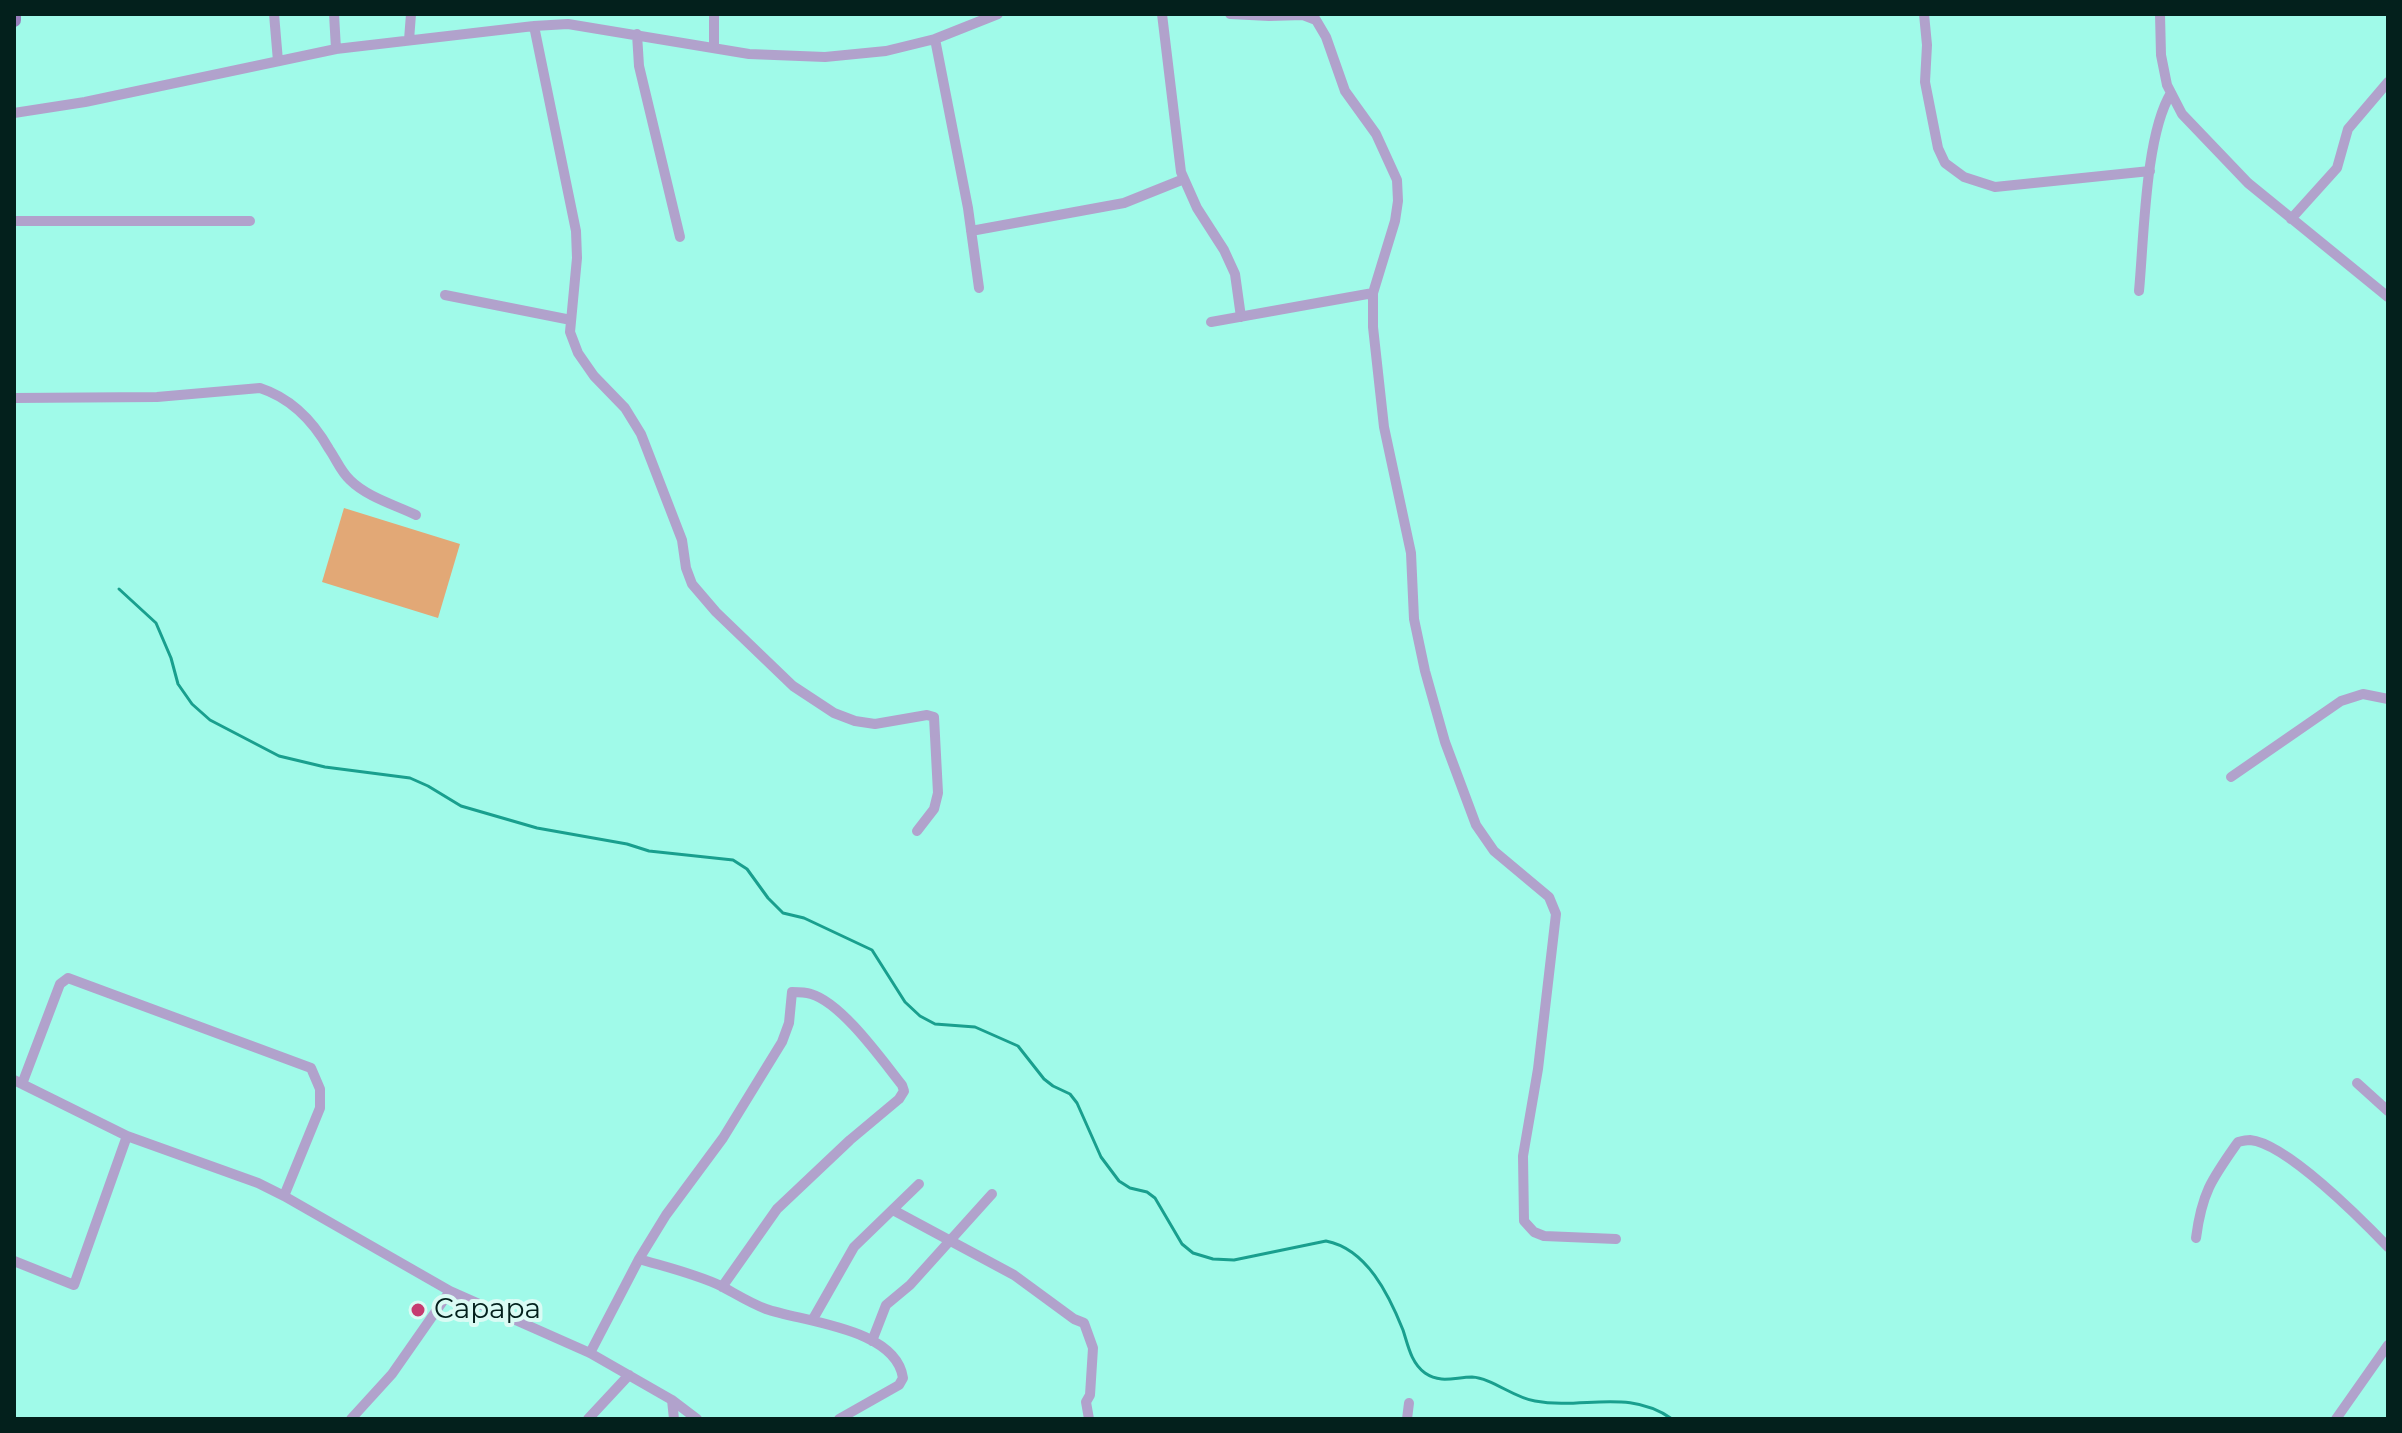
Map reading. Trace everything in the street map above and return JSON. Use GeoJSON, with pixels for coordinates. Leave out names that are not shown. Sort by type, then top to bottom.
{"type":"FeatureCollection","features":[{"type":"Feature","properties":{"kind":"street"},"geometry":{"type":"LineString","coordinates":[[14,14],[14,20]]}},
{"type":"Feature","properties":{"kind":"street"},"geometry":{"type":"LineString","coordinates":[[274,14],[278,61]]}},
{"type":"Feature","properties":{"kind":"street"},"geometry":{"type":"LineString","coordinates":[[334,14],[336,49]]}},
{"type":"Feature","properties":{"kind":"street"},"geometry":{"type":"LineString","coordinates":[[409,40],[411,14]]}},
{"type":"Feature","properties":{"kind":"street"},"geometry":{"type":"LineString","coordinates":[[714,14],[714,47]]}},
{"type":"Feature","properties":{"kind":"street"},"geometry":{"type":"LineString","coordinates":[[1162,14],[1177,153],[1197,208],[1224,250],[1235,274],[1241,317]]}},
{"type":"Feature","properties":{"kind":"street"},"geometry":{"type":"LineString","coordinates":[[1230,14],[1303,15],[1316,20],[1326,37],[1345,91],[1376,134],[1397,180],[1395,221],[1373,293],[1376,373],[1386,440],[1411,553],[1414,619],[1425,671],[1445,742],[1476,825],[1494,851],[1549,897],[1556,914],[1538,1069],[1523,1156],[1524,1221],[1534,1232],[1544,1236],[1616,1239]]}},
{"type":"Feature","properties":{"kind":"street"},"geometry":{"type":"LineString","coordinates":[[1924,14],[1927,45],[1925,82],[1938,148],[1945,163],[1964,177],[1995,187],[2150,171]]}},
{"type":"Feature","properties":{"kind":"street"},"geometry":{"type":"LineString","coordinates":[[2160,14],[2161,55],[2171,93],[2182,114],[2248,183],[2388,297]]}},
{"type":"Feature","properties":{"kind":"street"},"geometry":{"type":"LineString","coordinates":[[14,113],[85,102],[336,49],[534,26],[569,19],[749,54],[825,57],[886,51],[935,39],[993,15]]}},
{"type":"Feature","properties":{"kind":"street"},"geometry":{"type":"LineString","coordinates":[[534,26],[576,231],[577,258],[570,332],[578,353],[594,376],[625,408],[641,434],[682,540],[692,584],[716,612],[793,686],[834,713],[875,724],[927,715],[934,717],[938,793],[934,809],[917,831]]}},
{"type":"Feature","properties":{"kind":"street"},"geometry":{"type":"LineString","coordinates":[[637,34],[639,66],[680,237]]}},
{"type":"Feature","properties":{"kind":"street"},"geometry":{"type":"LineString","coordinates":[[935,39],[979,288]]}},
{"type":"Feature","properties":{"kind":"street"},"geometry":{"type":"LineString","coordinates":[[2291,219],[2337,168],[2348,129],[2388,82]]}},
{"type":"Feature","properties":{"kind":"street"},"geometry":{"type":"LineString","coordinates":[[2139,291],[2150,171],[2162,107],[2171,93]]}},
{"type":"Feature","properties":{"kind":"street"},"geometry":{"type":"LineString","coordinates":[[971,231],[1124,203],[1184,179]]}},
{"type":"Feature","properties":{"kind":"street"},"geometry":{"type":"LineString","coordinates":[[14,221],[250,221]]}},
{"type":"Feature","properties":{"kind":"street"},"geometry":{"type":"LineString","coordinates":[[1211,322],[1373,293]]}},
{"type":"Feature","properties":{"kind":"street"},"geometry":{"type":"LineString","coordinates":[[445,295],[571,320]]}},
{"type":"Feature","properties":{"kind":"street"},"geometry":{"type":"LineString","coordinates":[[14,398],[157,397],[260,388],[277,394],[303,413],[348,478],[361,489],[416,515]]}},
{"type":"Feature","properties":{"kind":"street"},"geometry":{"type":"LineString","coordinates":[[2231,777],[2341,701],[2363,694],[2388,699]]}},
{"type":"Feature","properties":{"kind":"street"},"geometry":{"type":"LineString","coordinates":[[284,1196],[320,1108],[320,1089],[311,1068],[68,978],[60,984],[18,1082],[127,1136],[258,1183],[450,1291],[590,1353],[672,1400],[697,1419]]}},
{"type":"Feature","properties":{"kind":"street"},"geometry":{"type":"LineString","coordinates":[[590,1353],[639,1259],[666,1215],[723,1138],[782,1042],[789,1023],[792,992],[812,994],[826,1001],[856,1028],[904,1091],[899,1099],[777,1209],[722,1287]]}},
{"type":"Feature","properties":{"kind":"street"},"geometry":{"type":"LineString","coordinates":[[2357,1083],[2388,1111]]}},
{"type":"Feature","properties":{"kind":"street"},"geometry":{"type":"LineString","coordinates":[[14,1261],[74,1285],[127,1136]]}},
{"type":"Feature","properties":{"kind":"street"},"geometry":{"type":"LineString","coordinates":[[2196,1238],[2209,1182],[2238,1142],[2252,1140],[2287,1156],[2345,1203],[2388,1247]]}},
{"type":"Feature","properties":{"kind":"street"},"geometry":{"type":"LineString","coordinates":[[813,1319],[854,1247],[919,1184]]}},
{"type":"Feature","properties":{"kind":"street"},"geometry":{"type":"LineString","coordinates":[[872,1341],[886,1305],[910,1285],[992,1194]]}},
{"type":"Feature","properties":{"kind":"street"},"geometry":{"type":"LineString","coordinates":[[893,1210],[1014,1275],[1084,1323],[1093,1348],[1090,1395],[1086,1402],[1089,1419]]}},
{"type":"Feature","properties":{"kind":"street"},"geometry":{"type":"LineString","coordinates":[[639,1259],[722,1287],[767,1309],[813,1319],[872,1341],[892,1357],[902,1370],[903,1378],[899,1385],[839,1419]]}},
{"type":"Feature","properties":{"kind":"street"},"geometry":{"type":"LineString","coordinates":[[351,1419],[392,1374],[450,1291]]}},
{"type":"Feature","properties":{"kind":"street"},"geometry":{"type":"LineString","coordinates":[[2336,1419],[2388,1345]]}},
{"type":"Feature","properties":{"kind":"street"},"geometry":{"type":"LineString","coordinates":[[588,1419],[629,1375]]}},
{"type":"Feature","properties":{"kind":"street"},"geometry":{"type":"LineString","coordinates":[[672,1400],[674,1419]]}},
{"type":"Feature","properties":{"kind":"street"},"geometry":{"type":"LineString","coordinates":[[1407,1419],[1409,1403]]}},
{"type":"Feature","properties":{"kind":"shaded area"},"geometry":{"type":"Polygon","coordinates":[[[344,508],[460,544],[438,618],[322,582],[344,508]]]}},
{"type":"Feature","properties":{"kind":"waterway"},"geometry":{"type":"LineString","coordinates":[[119,589],[156,623],[178,684],[192,704],[210,720],[279,756],[325,767],[410,778],[461,806],[537,828],[627,844],[649,851],[733,860],[747,869],[783,913],[804,918],[872,950],[905,1002],[920,1016],[935,1024],[975,1027],[1018,1046],[1044,1079],[1070,1094],[1077,1103],[1101,1157],[1119,1181],[1155,1198],[1182,1244],[1193,1253],[1213,1259],[1234,1260],[1326,1241],[1341,1246],[1365,1263],[1375,1275],[1397,1316],[1413,1359],[1425,1373],[1442,1379],[1480,1378],[1535,1401],[1639,1404],[1672,1419]]}},
{"type":"Feature","properties":{"kind":"place","name":"Capapa"},"geometry":{"type":"Point","coordinates":[418,1310]}}]}
